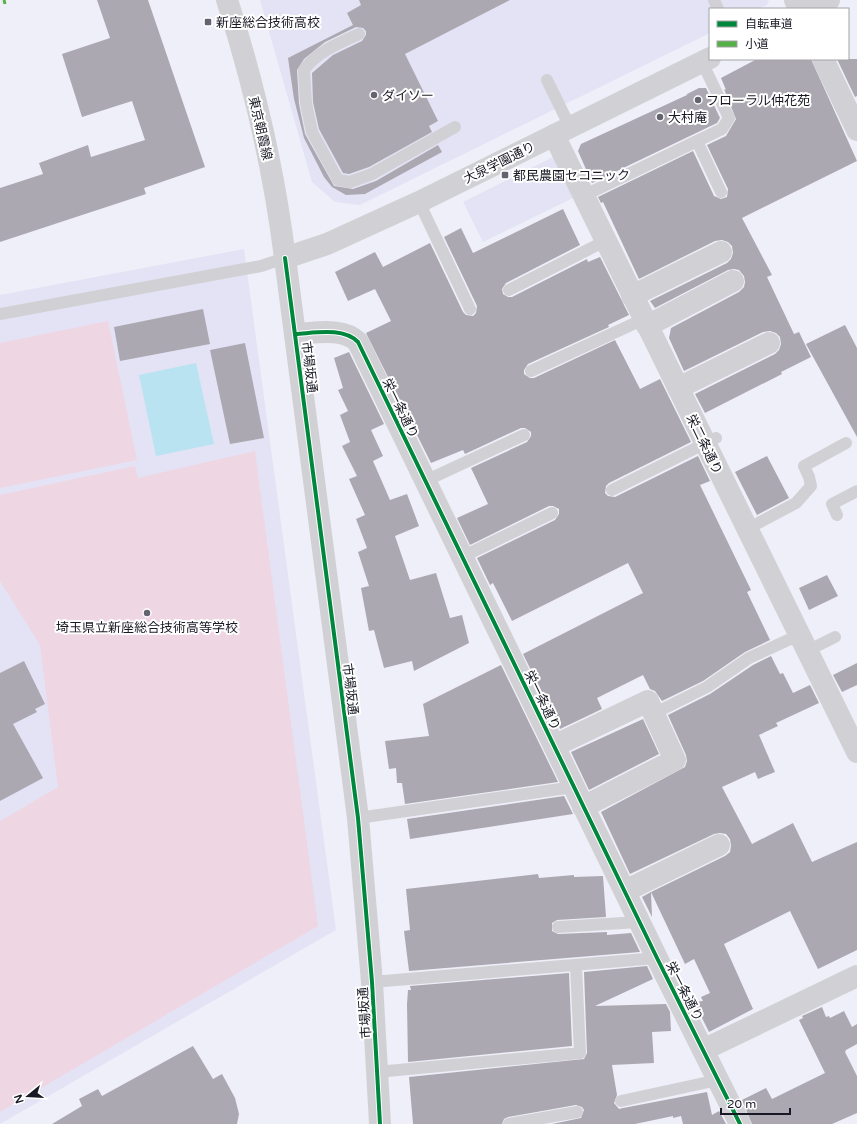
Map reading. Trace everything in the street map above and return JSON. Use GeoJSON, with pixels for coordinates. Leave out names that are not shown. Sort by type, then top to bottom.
{"type":"FeatureCollection","features":[{"type":"Feature","properties":{"kind":"street","name":"東京朝霞線"},"geometry":{"type":"LineString","coordinates":[[228,0],[247,66],[269,160],[278,206],[285,258]]}},
{"type":"Feature","properties":{"kind":"street"},"geometry":{"type":"LineString","coordinates":[[813,8],[829,0]]}},
{"type":"Feature","properties":{"kind":"street","name":"大泉学園通り"},"geometry":{"type":"LineString","coordinates":[[285,258],[327,244],[419,202],[706,60]]}},
{"type":"Feature","properties":{"kind":"street"},"geometry":{"type":"LineString","coordinates":[[823,60],[857,130]]}},
{"type":"Feature","properties":{"kind":"street","name":"栄二条通り"},"geometry":{"type":"LineString","coordinates":[[562,131],[583,196],[678,388],[710,440],[747,529],[857,752]]}},
{"type":"Feature","properties":{"kind":"street"},"geometry":{"type":"LineString","coordinates":[[632,296],[721,252]]}},
{"type":"Feature","properties":{"kind":"street","name":"市場坂通"},"geometry":{"type":"LineString","coordinates":[[285,258],[358,818],[372,982],[380,1124]]}},
{"type":"Feature","properties":{"kind":"street"},"geometry":{"type":"LineString","coordinates":[[645,322],[733,281]]}},
{"type":"Feature","properties":{"kind":"street","name":"栄一条通り"},"geometry":{"type":"LineString","coordinates":[[295,334],[322,332],[344,334],[352,336],[358,342],[639,922],[740,1124]]}},
{"type":"Feature","properties":{"kind":"street"},"geometry":{"type":"LineString","coordinates":[[678,388],[769,343]]}},
{"type":"Feature","properties":{"kind":"street"},"geometry":{"type":"LineString","coordinates":[[554,746],[648,701],[675,760],[583,807]]}},
{"type":"Feature","properties":{"kind":"street"},"geometry":{"type":"LineString","coordinates":[[625,891],[719,845]]}},
{"type":"Feature","properties":{"kind":"street"},"geometry":{"type":"LineString","coordinates":[[704,1050],[857,976]]}},
{"type":"Feature","properties":{"kind":"lane"},"geometry":{"type":"LineString","coordinates":[[359,34],[329,49],[309,63],[304,70],[306,103],[312,132],[338,180],[350,182],[372,174],[455,127]]}},
{"type":"Feature","properties":{"kind":"lane"},"geometry":{"type":"LineString","coordinates":[[583,196],[722,129],[729,118],[706,60]]}},
{"type":"Feature","properties":{"kind":"lane"},"geometry":{"type":"LineString","coordinates":[[547,80],[562,131]]}},
{"type":"Feature","properties":{"kind":"lane"},"geometry":{"type":"LineString","coordinates":[[697,141],[721,192]]}},
{"type":"Feature","properties":{"kind":"lane"},"geometry":{"type":"LineString","coordinates":[[419,202],[470,309]]}},
{"type":"Feature","properties":{"kind":"lane"},"geometry":{"type":"LineString","coordinates":[[509,290],[605,241]]}},
{"type":"Feature","properties":{"kind":"lane"},"geometry":{"type":"LineString","coordinates":[[0,314],[261,266],[285,258]]}},
{"type":"Feature","properties":{"kind":"lane"},"geometry":{"type":"LineString","coordinates":[[531,371],[645,322]]}},
{"type":"Feature","properties":{"kind":"lane"},"geometry":{"type":"LineString","coordinates":[[425,482],[524,435]]}},
{"type":"Feature","properties":{"kind":"lane"},"geometry":{"type":"LineString","coordinates":[[612,490],[710,440]]}},
{"type":"Feature","properties":{"kind":"lane"},"geometry":{"type":"LineString","coordinates":[[747,529],[796,503],[811,486],[804,466],[846,443]]}},
{"type":"Feature","properties":{"kind":"lane"},"geometry":{"type":"LineString","coordinates":[[837,514],[832,504],[857,491]]}},
{"type":"Feature","properties":{"kind":"lane"},"geometry":{"type":"LineString","coordinates":[[462,557],[552,513]]}},
{"type":"Feature","properties":{"kind":"lane"},"geometry":{"type":"LineString","coordinates":[[653,714],[707,687],[749,658],[803,643],[835,637]]}},
{"type":"Feature","properties":{"kind":"lane"},"geometry":{"type":"LineString","coordinates":[[358,818],[574,787]]}},
{"type":"Feature","properties":{"kind":"lane"},"geometry":{"type":"LineString","coordinates":[[558,927],[639,922]]}},
{"type":"Feature","properties":{"kind":"lane"},"geometry":{"type":"LineString","coordinates":[[372,982],[657,958]]}},
{"type":"Feature","properties":{"kind":"lane"},"geometry":{"type":"LineString","coordinates":[[377,1072],[580,1054],[576,966]]}},
{"type":"Feature","properties":{"kind":"lane"},"geometry":{"type":"LineString","coordinates":[[621,1102],[718,1080]]}},
{"type":"Feature","properties":{"kind":"lane"},"geometry":{"type":"LineString","coordinates":[[510,1124],[577,1112]]}},
{"type":"Feature","properties":{"kind":"shaded area"},"geometry":{"type":"Polygon","coordinates":[[[260,0],[769,0],[767,5],[760,8],[709,8],[709,33],[360,205],[335,202],[312,182],[260,0]]]}},
{"type":"Feature","properties":{"kind":"shaded area"},"geometry":{"type":"Polygon","coordinates":[[[555,156],[575,197],[483,242],[463,202],[555,156]]]}},
{"type":"Feature","properties":{"kind":"shaded area","name":"埼玉県立新座総合技術高等学校"},"geometry":{"type":"Polygon","coordinates":[[[244,249],[336,930],[0,1124],[0,295],[244,249]]]}},
{"type":"Feature","properties":{"kind":"shaded area"},"geometry":{"type":"Polygon","coordinates":[[[108,321],[137,460],[0,488],[0,343],[108,321]]]}},
{"type":"Feature","properties":{"kind":"shaded area"},"geometry":{"type":"Polygon","coordinates":[[[196,363],[214,444],[156,456],[139,375],[196,363]]]}},
{"type":"Feature","properties":{"kind":"shaded area","name":"埼玉県立新座総合技術高等学校"},"geometry":{"type":"Polygon","coordinates":[[[255,451],[318,926],[0,1112],[0,821],[58,787],[40,645],[0,581],[0,495],[135,466],[138,478],[255,451]]]}},
{"type":"Feature","properties":{"kind":"building"},"geometry":{"type":"Polygon","coordinates":[[[97,0],[148,0],[205,167],[144,188],[146,194],[0,242],[0,188],[43,174],[39,163],[88,145],[91,157],[145,140],[132,101],[82,117],[62,54],[110,38],[97,0]]]}},
{"type":"Feature","properties":{"kind":"building"},"geometry":{"type":"Polygon","coordinates":[[[359,0],[510,0],[405,54],[438,121],[429,126],[432,132],[369,167],[349,174],[343,173],[319,129],[313,102],[312,73],[333,55],[362,41],[366,35],[366,31],[363,28],[356,27],[325,42],[304,59],[297,70],[299,104],[305,134],[334,186],[353,189],[376,181],[438,145],[442,152],[365,194],[346,195],[332,187],[324,177],[304,138],[294,99],[288,58],[353,25],[347,13],[361,5],[359,0]]]}},
{"type":"Feature","properties":{"kind":"building"},"geometry":{"type":"Polygon","coordinates":[[[857,59],[857,96],[855,97],[837,60],[857,59]]]}},
{"type":"Feature","properties":{"kind":"building"},"geometry":{"type":"Polygon","coordinates":[[[755,60],[811,60],[857,161],[742,218],[772,275],[767,277],[794,334],[799,332],[811,357],[781,372],[782,374],[705,413],[695,394],[775,354],[779,350],[781,344],[780,337],[776,333],[770,331],[763,332],[684,371],[669,338],[671,328],[739,292],[744,287],[744,276],[739,270],[728,270],[655,308],[650,301],[727,263],[731,259],[733,253],[732,246],[728,242],[722,240],[715,241],[639,279],[603,202],[601,203],[598,197],[693,151],[714,196],[721,199],[727,197],[728,189],[707,145],[726,136],[736,119],[721,78],[755,60]]]}},
{"type":"Feature","properties":{"kind":"building"},"geometry":{"type":"Polygon","coordinates":[[[699,88],[706,88],[720,118],[717,123],[592,183],[578,151],[581,144],[699,88]]]}},
{"type":"Feature","properties":{"kind":"building"},"geometry":{"type":"Polygon","coordinates":[[[563,209],[580,245],[506,283],[502,289],[503,294],[508,297],[512,297],[587,259],[588,262],[600,257],[629,315],[608,325],[609,327],[528,364],[524,370],[524,374],[530,378],[534,378],[615,340],[640,389],[660,379],[691,442],[609,483],[606,486],[605,493],[608,496],[615,497],[698,456],[710,481],[700,485],[751,590],[747,592],[770,640],[745,652],[703,681],[662,701],[655,691],[650,689],[643,675],[597,698],[602,709],[560,729],[523,654],[643,593],[628,563],[512,621],[493,583],[490,585],[477,558],[555,520],[559,514],[559,509],[549,506],[470,545],[457,518],[488,504],[471,468],[527,442],[531,436],[531,432],[525,428],[521,428],[465,454],[463,450],[431,463],[366,333],[391,321],[375,289],[348,301],[335,272],[375,252],[383,267],[430,243],[463,312],[466,315],[473,316],[476,313],[477,306],[444,237],[461,228],[473,253],[563,209]]]}},
{"type":"Feature","properties":{"kind":"building"},"geometry":{"type":"Polygon","coordinates":[[[203,309],[210,344],[120,361],[114,327],[203,309]]]}},
{"type":"Feature","properties":{"kind":"building"},"geometry":{"type":"Polygon","coordinates":[[[845,325],[857,348],[857,437],[806,344],[845,325]]]}},
{"type":"Feature","properties":{"kind":"building"},"geometry":{"type":"Polygon","coordinates":[[[245,343],[264,438],[230,444],[210,350],[245,343]]]}},
{"type":"Feature","properties":{"kind":"building"},"geometry":{"type":"Polygon","coordinates":[[[349,352],[384,424],[371,430],[383,456],[373,461],[390,500],[407,494],[419,526],[395,536],[410,580],[436,573],[450,618],[462,615],[469,643],[414,671],[412,661],[384,668],[374,630],[369,631],[361,588],[369,586],[358,552],[367,548],[356,519],[365,515],[349,479],[357,476],[342,446],[350,442],[340,415],[348,411],[338,390],[343,388],[334,358],[349,352]]]}},
{"type":"Feature","properties":{"kind":"building"},"geometry":{"type":"Polygon","coordinates":[[[767,456],[789,498],[757,515],[735,472],[767,456]]]}},
{"type":"Feature","properties":{"kind":"building"},"geometry":{"type":"Polygon","coordinates":[[[827,575],[838,596],[809,610],[799,588],[827,575]]]}},
{"type":"Feature","properties":{"kind":"building"},"geometry":{"type":"Polygon","coordinates":[[[771,656],[780,674],[783,673],[793,693],[810,685],[819,703],[776,723],[778,726],[759,735],[775,772],[758,779],[755,772],[722,787],[752,844],[793,823],[812,862],[857,842],[857,950],[818,969],[790,911],[724,944],[753,1009],[709,1032],[694,1002],[703,1001],[701,997],[710,993],[694,959],[685,964],[651,892],[725,856],[730,852],[730,839],[726,834],[714,834],[630,874],[601,812],[685,767],[687,761],[686,755],[668,715],[710,694],[753,665],[771,656]]]}},
{"type":"Feature","properties":{"kind":"building"},"geometry":{"type":"Polygon","coordinates":[[[24,661],[45,704],[35,709],[37,712],[13,724],[43,778],[0,801],[0,673],[24,661]]]}},
{"type":"Feature","properties":{"kind":"building"},"geometry":{"type":"Polygon","coordinates":[[[857,663],[857,685],[842,692],[833,675],[857,663]]]}},
{"type":"Feature","properties":{"kind":"building"},"geometry":{"type":"Polygon","coordinates":[[[501,665],[558,782],[405,804],[402,783],[397,783],[396,768],[389,769],[385,741],[429,736],[423,704],[501,665]]]}},
{"type":"Feature","properties":{"kind":"building"},"geometry":{"type":"Polygon","coordinates":[[[643,719],[659,754],[589,790],[571,752],[643,719]]]}},
{"type":"Feature","properties":{"kind":"building"},"geometry":{"type":"Polygon","coordinates":[[[564,796],[573,814],[410,839],[407,819],[564,796]]]}},
{"type":"Feature","properties":{"kind":"building"},"geometry":{"type":"Polygon","coordinates":[[[538,874],[539,878],[574,875],[574,877],[603,876],[606,917],[557,920],[552,923],[552,931],[558,934],[607,932],[607,935],[631,933],[640,952],[409,971],[404,931],[410,930],[406,889],[538,874]]]}},
{"type":"Feature","properties":{"kind":"building"},"geometry":{"type":"Polygon","coordinates":[[[651,892],[652,917],[642,897],[651,892]]]}},
{"type":"Feature","properties":{"kind":"building"},"geometry":{"type":"Polygon","coordinates":[[[647,966],[653,979],[595,1006],[666,1004],[670,1012],[671,1031],[652,1032],[654,1063],[612,1065],[617,1095],[614,1103],[619,1109],[707,1092],[712,1115],[719,1111],[726,1124],[683,1124],[681,1116],[673,1118],[673,1116],[635,1124],[552,1124],[581,1118],[584,1110],[582,1107],[576,1105],[508,1117],[504,1119],[502,1124],[413,1124],[409,1077],[584,1059],[587,1053],[584,972],[647,966]]]}},
{"type":"Feature","properties":{"kind":"building"},"geometry":{"type":"Polygon","coordinates":[[[569,973],[572,1046],[408,1062],[407,1004],[408,990],[411,990],[410,986],[569,973]]]}},
{"type":"Feature","properties":{"kind":"building"},"geometry":{"type":"Polygon","coordinates":[[[822,1007],[826,1017],[829,1016],[830,1018],[844,1011],[852,1027],[857,1024],[857,1044],[845,1052],[857,1076],[857,1113],[832,1124],[752,1124],[742,1100],[766,1088],[772,1099],[825,1073],[799,1020],[803,1018],[802,1016],[822,1007]]]}},
{"type":"Feature","properties":{"kind":"building"},"geometry":{"type":"Polygon","coordinates":[[[193,1046],[213,1079],[222,1074],[235,1098],[239,1114],[237,1124],[52,1124],[82,1106],[79,1099],[98,1089],[102,1096],[193,1046]]]}},
{"type":"Feature","properties":{"kind":"marked path"},"geometry":{"type":"LineString","coordinates":[[4,0],[5,4]]}},
{"type":"Feature","properties":{"kind":"cycle path"},"geometry":{"type":"LineString","coordinates":[[285,258],[358,818],[372,982],[380,1124]]}},
{"type":"Feature","properties":{"kind":"cycle path"},"geometry":{"type":"LineString","coordinates":[[295,334],[320,332],[345,334],[358,342],[657,958],[740,1124]]}},
{"type":"Feature","properties":{"kind":"place","name":"新座総合技術高校"},"geometry":{"type":"Point","coordinates":[208,22]}},
{"type":"Feature","properties":{"kind":"place","name":"ダイソー"},"geometry":{"type":"Point","coordinates":[374,95]}},
{"type":"Feature","properties":{"kind":"place","name":"フローラル仲花苑"},"geometry":{"type":"Point","coordinates":[698,100]}},
{"type":"Feature","properties":{"kind":"place","name":"大村庵"},"geometry":{"type":"Point","coordinates":[660,117]}},
{"type":"Feature","properties":{"kind":"place","name":"都民農園セコニック"},"geometry":{"type":"Point","coordinates":[505,175]}},
{"type":"Feature","properties":{"kind":"place","name":"埼玉県立新座総合技術高等学校"},"geometry":{"type":"Point","coordinates":[147,613]}}]}
